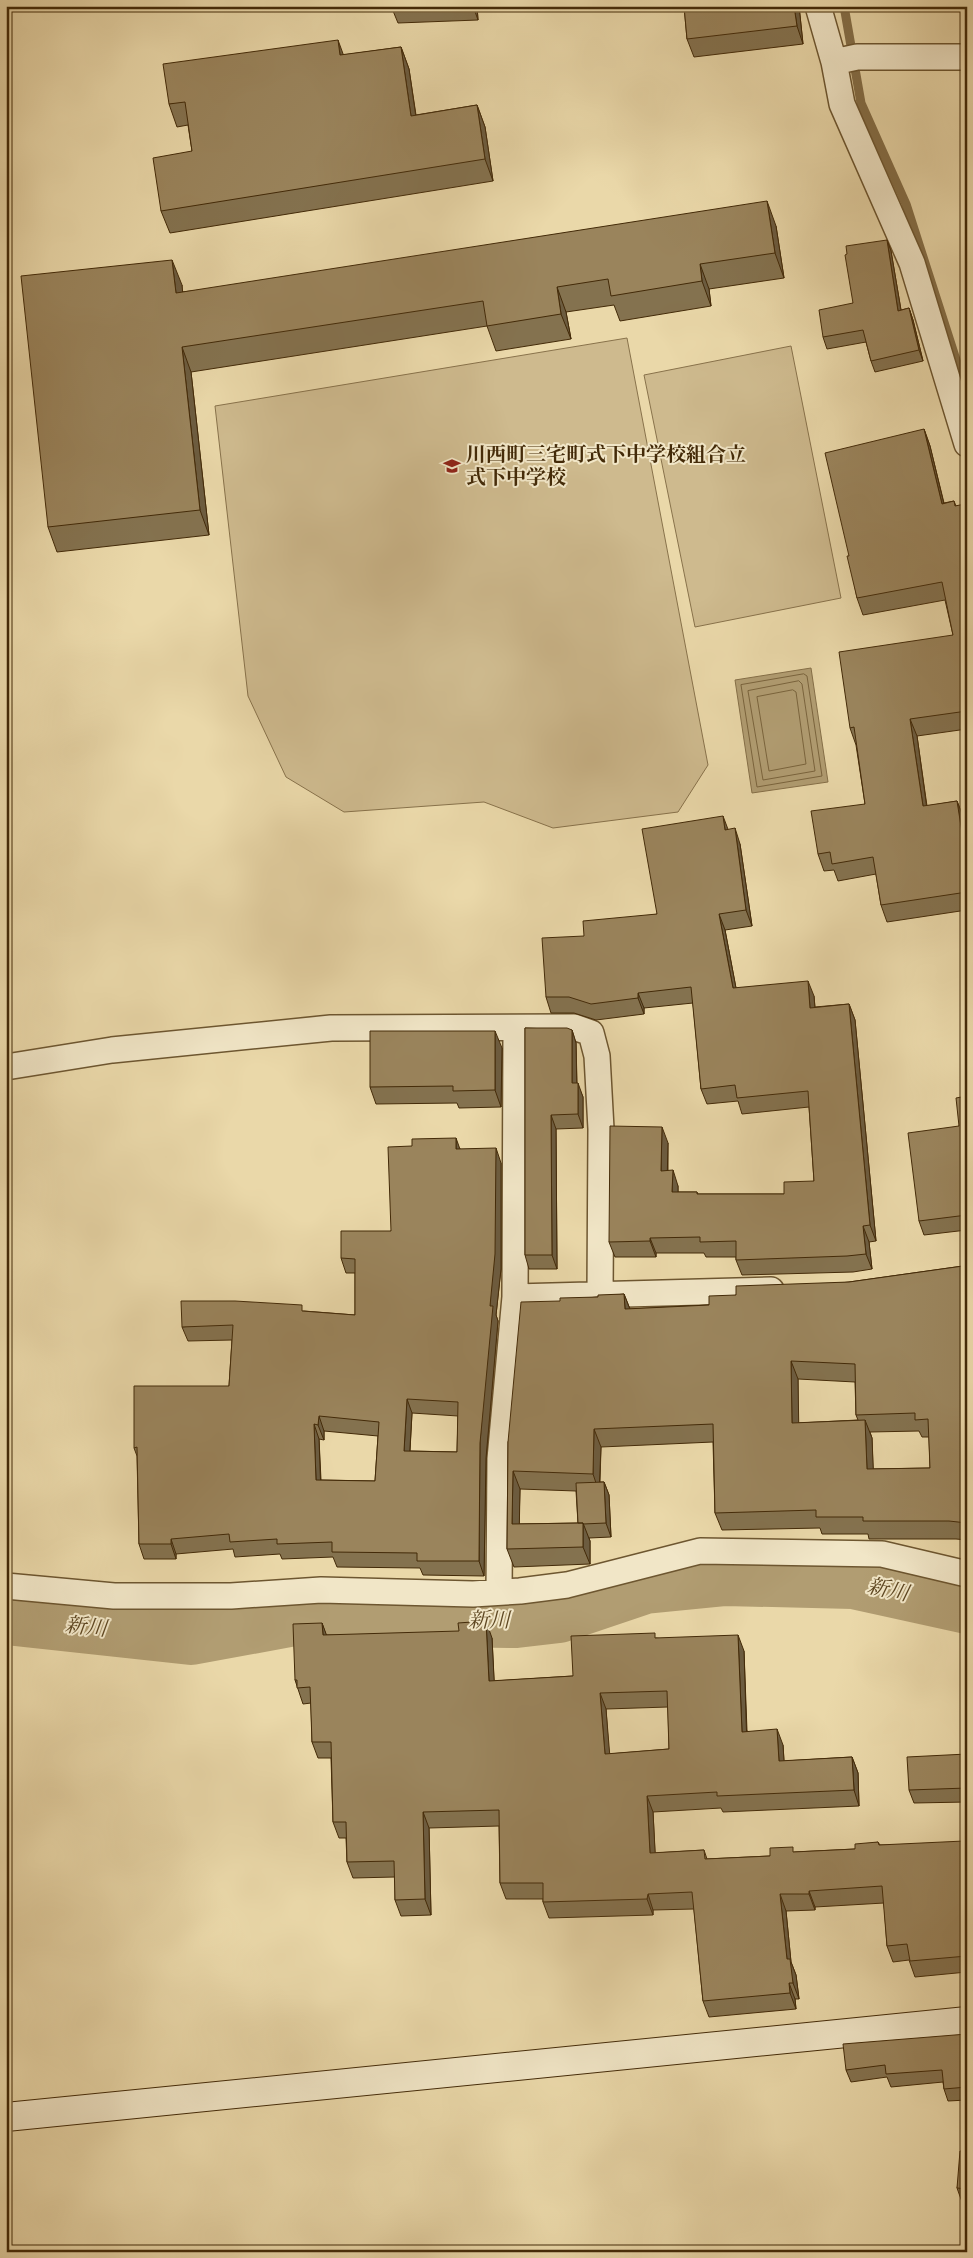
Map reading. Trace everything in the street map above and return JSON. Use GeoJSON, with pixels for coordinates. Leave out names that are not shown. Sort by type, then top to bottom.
{"type":"FeatureCollection","features":[{"type":"Feature","properties":{"kind":"street"},"geometry":{"type":"LineString","coordinates":[[818,6],[834,62],[842,104],[912,263],[967,444]]}},
{"type":"Feature","properties":{"kind":"street"},"geometry":{"type":"LineString","coordinates":[[834,62],[857,57],[967,57]]}},
{"type":"Feature","properties":{"kind":"street"},"geometry":{"type":"LineString","coordinates":[[6,1067],[112,1050],[331,1028],[574,1027],[591,1033],[597,1056],[601,1129],[600,1295]]}},
{"type":"Feature","properties":{"kind":"street"},"geometry":{"type":"LineString","coordinates":[[499,1592],[500,1459],[515,1297],[516,1028]]}},
{"type":"Feature","properties":{"kind":"street"},"geometry":{"type":"LineString","coordinates":[[515,1297],[793,1289]]}},
{"type":"Feature","properties":{"kind":"street"},"geometry":{"type":"LineString","coordinates":[[6,1586],[114,1596],[231,1596],[321,1590],[473,1594],[567,1585],[700,1552],[882,1554],[967,1574]]}},
{"type":"Feature","properties":{"kind":"street"},"geometry":{"type":"LineString","coordinates":[[6,2117],[967,2021]]}},
{"type":"Feature","properties":{"kind":"shaded area"},"geometry":{"type":"Polygon","coordinates":[[[627,338],[708,765],[678,812],[553,828],[484,802],[344,812],[286,777],[248,696],[215,406],[627,338]]]}},
{"type":"Feature","properties":{"kind":"shaded area"},"geometry":{"type":"Polygon","coordinates":[[[791,346],[841,598],[695,627],[644,375],[791,346]]]}},
{"type":"Feature","properties":{"kind":"water"},"geometry":{"type":"Polygon","coordinates":[[[811,668],[828,782],[752,793],[735,680],[811,668]]]}},
{"type":"Feature","properties":{"kind":"building"},"geometry":{"type":"Polygon","coordinates":[[[684,6],[794,6],[797,26],[687,39],[684,6]]]}},
{"type":"Feature","properties":{"kind":"building"},"geometry":{"type":"Polygon","coordinates":[[[338,40],[340,55],[401,47],[411,116],[477,105],[485,159],[161,211],[153,158],[192,151],[185,102],[169,104],[163,64],[338,40]]]}},
{"type":"Feature","properties":{"kind":"building"},"geometry":{"type":"Polygon","coordinates":[[[767,201],[775,253],[700,264],[702,281],[611,296],[608,279],[557,287],[561,314],[487,326],[483,301],[182,347],[200,510],[48,527],[21,276],[172,260],[176,293],[767,201]]]}},
{"type":"Feature","properties":{"kind":"building"},"geometry":{"type":"Polygon","coordinates":[[[887,240],[898,311],[909,308],[919,350],[871,361],[863,330],[823,337],[819,310],[853,303],[845,255],[847,254],[846,246],[887,240]]]}},
{"type":"Feature","properties":{"kind":"building"},"geometry":{"type":"Polygon","coordinates":[[[924,429],[942,504],[954,501],[955,506],[965,504],[967,514],[967,711],[910,719],[923,806],[957,801],[967,864],[967,892],[881,905],[873,857],[832,864],[830,852],[818,854],[811,811],[865,804],[854,727],[850,728],[839,652],[953,635],[942,582],[857,598],[825,453],[924,429]]]}},
{"type":"Feature","properties":{"kind":"building"},"geometry":{"type":"Polygon","coordinates":[[[723,816],[725,830],[735,828],[746,910],[719,914],[733,988],[808,981],[810,1008],[849,1004],[870,1225],[863,1226],[866,1254],[736,1260],[736,1241],[700,1242],[700,1237],[650,1238],[650,1241],[609,1242],[610,1126],[662,1127],[661,1171],[673,1170],[672,1192],[697,1192],[697,1194],[784,1194],[784,1182],[814,1181],[808,1091],[737,1098],[735,1085],[701,1089],[691,987],[638,993],[638,998],[591,1004],[569,997],[546,997],[542,938],[584,936],[583,921],[657,914],[642,829],[723,816]]]}},
{"type":"Feature","properties":{"kind":"building"},"geometry":{"type":"Polygon","coordinates":[[[525,1028],[567,1028],[572,1030],[572,1083],[578,1083],[578,1114],[551,1115],[552,1255],[525,1255],[525,1028]]]}},
{"type":"Feature","properties":{"kind":"building"},"geometry":{"type":"Polygon","coordinates":[[[370,1031],[495,1031],[495,1090],[453,1091],[453,1086],[370,1087],[370,1031]]]}},
{"type":"Feature","properties":{"kind":"building"},"geometry":{"type":"Polygon","coordinates":[[[967,1096],[967,1215],[919,1221],[908,1133],[959,1126],[956,1098],[967,1096]]]}},
{"type":"Feature","properties":{"kind":"building"},"geometry":{"type":"Polygon","coordinates":[[[456,1138],[456,1149],[496,1148],[495,1254],[490,1306],[493,1306],[480,1443],[479,1561],[417,1561],[417,1553],[332,1552],[332,1542],[277,1544],[277,1539],[230,1542],[229,1534],[171,1539],[171,1544],[139,1544],[137,1447],[134,1448],[134,1386],[229,1386],[233,1325],[182,1327],[181,1301],[235,1301],[302,1305],[302,1311],[355,1315],[355,1259],[341,1258],[341,1231],[391,1231],[388,1147],[412,1146],[412,1139],[456,1138]],[[407,1399],[404,1451],[457,1452],[458,1402],[407,1399]],[[319,1416],[318,1425],[314,1424],[316,1480],[375,1481],[379,1422],[319,1416]]]}},
{"type":"Feature","properties":{"kind":"building"},"geometry":{"type":"Polygon","coordinates":[[[967,1265],[967,1523],[949,1521],[863,1521],[863,1517],[816,1517],[816,1510],[715,1513],[713,1424],[594,1429],[593,1474],[513,1471],[512,1524],[583,1523],[583,1547],[507,1549],[508,1442],[521,1302],[560,1301],[560,1298],[624,1294],[625,1309],[709,1305],[709,1296],[736,1295],[736,1286],[849,1282],[967,1265]],[[791,1361],[792,1423],[865,1420],[867,1469],[930,1468],[928,1419],[915,1420],[915,1413],[856,1415],[855,1364],[791,1361]]]}},
{"type":"Feature","properties":{"kind":"building"},"geometry":{"type":"Polygon","coordinates":[[[604,1482],[606,1523],[578,1523],[576,1483],[604,1482]]]}},
{"type":"Feature","properties":{"kind":"building"},"geometry":{"type":"Polygon","coordinates":[[[486,1621],[489,1681],[573,1676],[571,1636],[655,1633],[655,1638],[738,1635],[742,1732],[777,1729],[779,1761],[852,1757],[854,1790],[717,1796],[717,1792],[647,1796],[650,1853],[704,1850],[705,1859],[770,1856],[770,1848],[793,1847],[793,1852],[855,1849],[855,1844],[878,1842],[879,1845],[964,1841],[965,1846],[967,1846],[967,1956],[910,1961],[907,1944],[887,1946],[882,1886],[809,1891],[809,1894],[780,1894],[787,1959],[790,1959],[793,1983],[789,1983],[790,1993],[703,2001],[692,1892],[648,1894],[647,1899],[543,1902],[543,1883],[500,1883],[499,1810],[423,1812],[425,1899],[395,1900],[394,1861],[347,1862],[346,1822],[333,1822],[331,1742],[312,1742],[310,1687],[297,1688],[297,1680],[295,1680],[293,1624],[322,1623],[323,1635],[459,1631],[458,1623],[486,1621]],[[667,1691],[600,1693],[605,1754],[669,1749],[667,1691]]]}},
{"type":"Feature","properties":{"kind":"building"},"geometry":{"type":"Polygon","coordinates":[[[967,1754],[967,1788],[909,1790],[907,1757],[967,1754]]]}},
{"type":"Feature","properties":{"kind":"building"},"geometry":{"type":"Polygon","coordinates":[[[967,2034],[967,2087],[944,2089],[942,2070],[886,2074],[885,2065],[846,2070],[843,2044],[967,2034]]]}},
{"type":"Feature","properties":{"kind":"building"},"geometry":{"type":"Polygon","coordinates":[[[960,2151],[967,2151],[967,2189],[957,2188],[960,2151]]]}},
{"type":"Feature","properties":{"kind":"waterway"},"geometry":{"type":"LineString","coordinates":[[844,6],[861,103],[906,204],[967,394]]}},
{"type":"Feature","properties":{"kind":"waterway","name":"新川"},"geometry":{"type":"LineString","coordinates":[[6,1617],[191,1637],[300,1617],[516,1620],[559,1615],[645,1586],[726,1578],[853,1581],[967,1606]]}},
{"type":"Feature","properties":{"kind":"place","name":"川西町三宅町式下中学校組合立 式下中学校"},"geometry":{"type":"Point","coordinates":[452,466]}}]}
